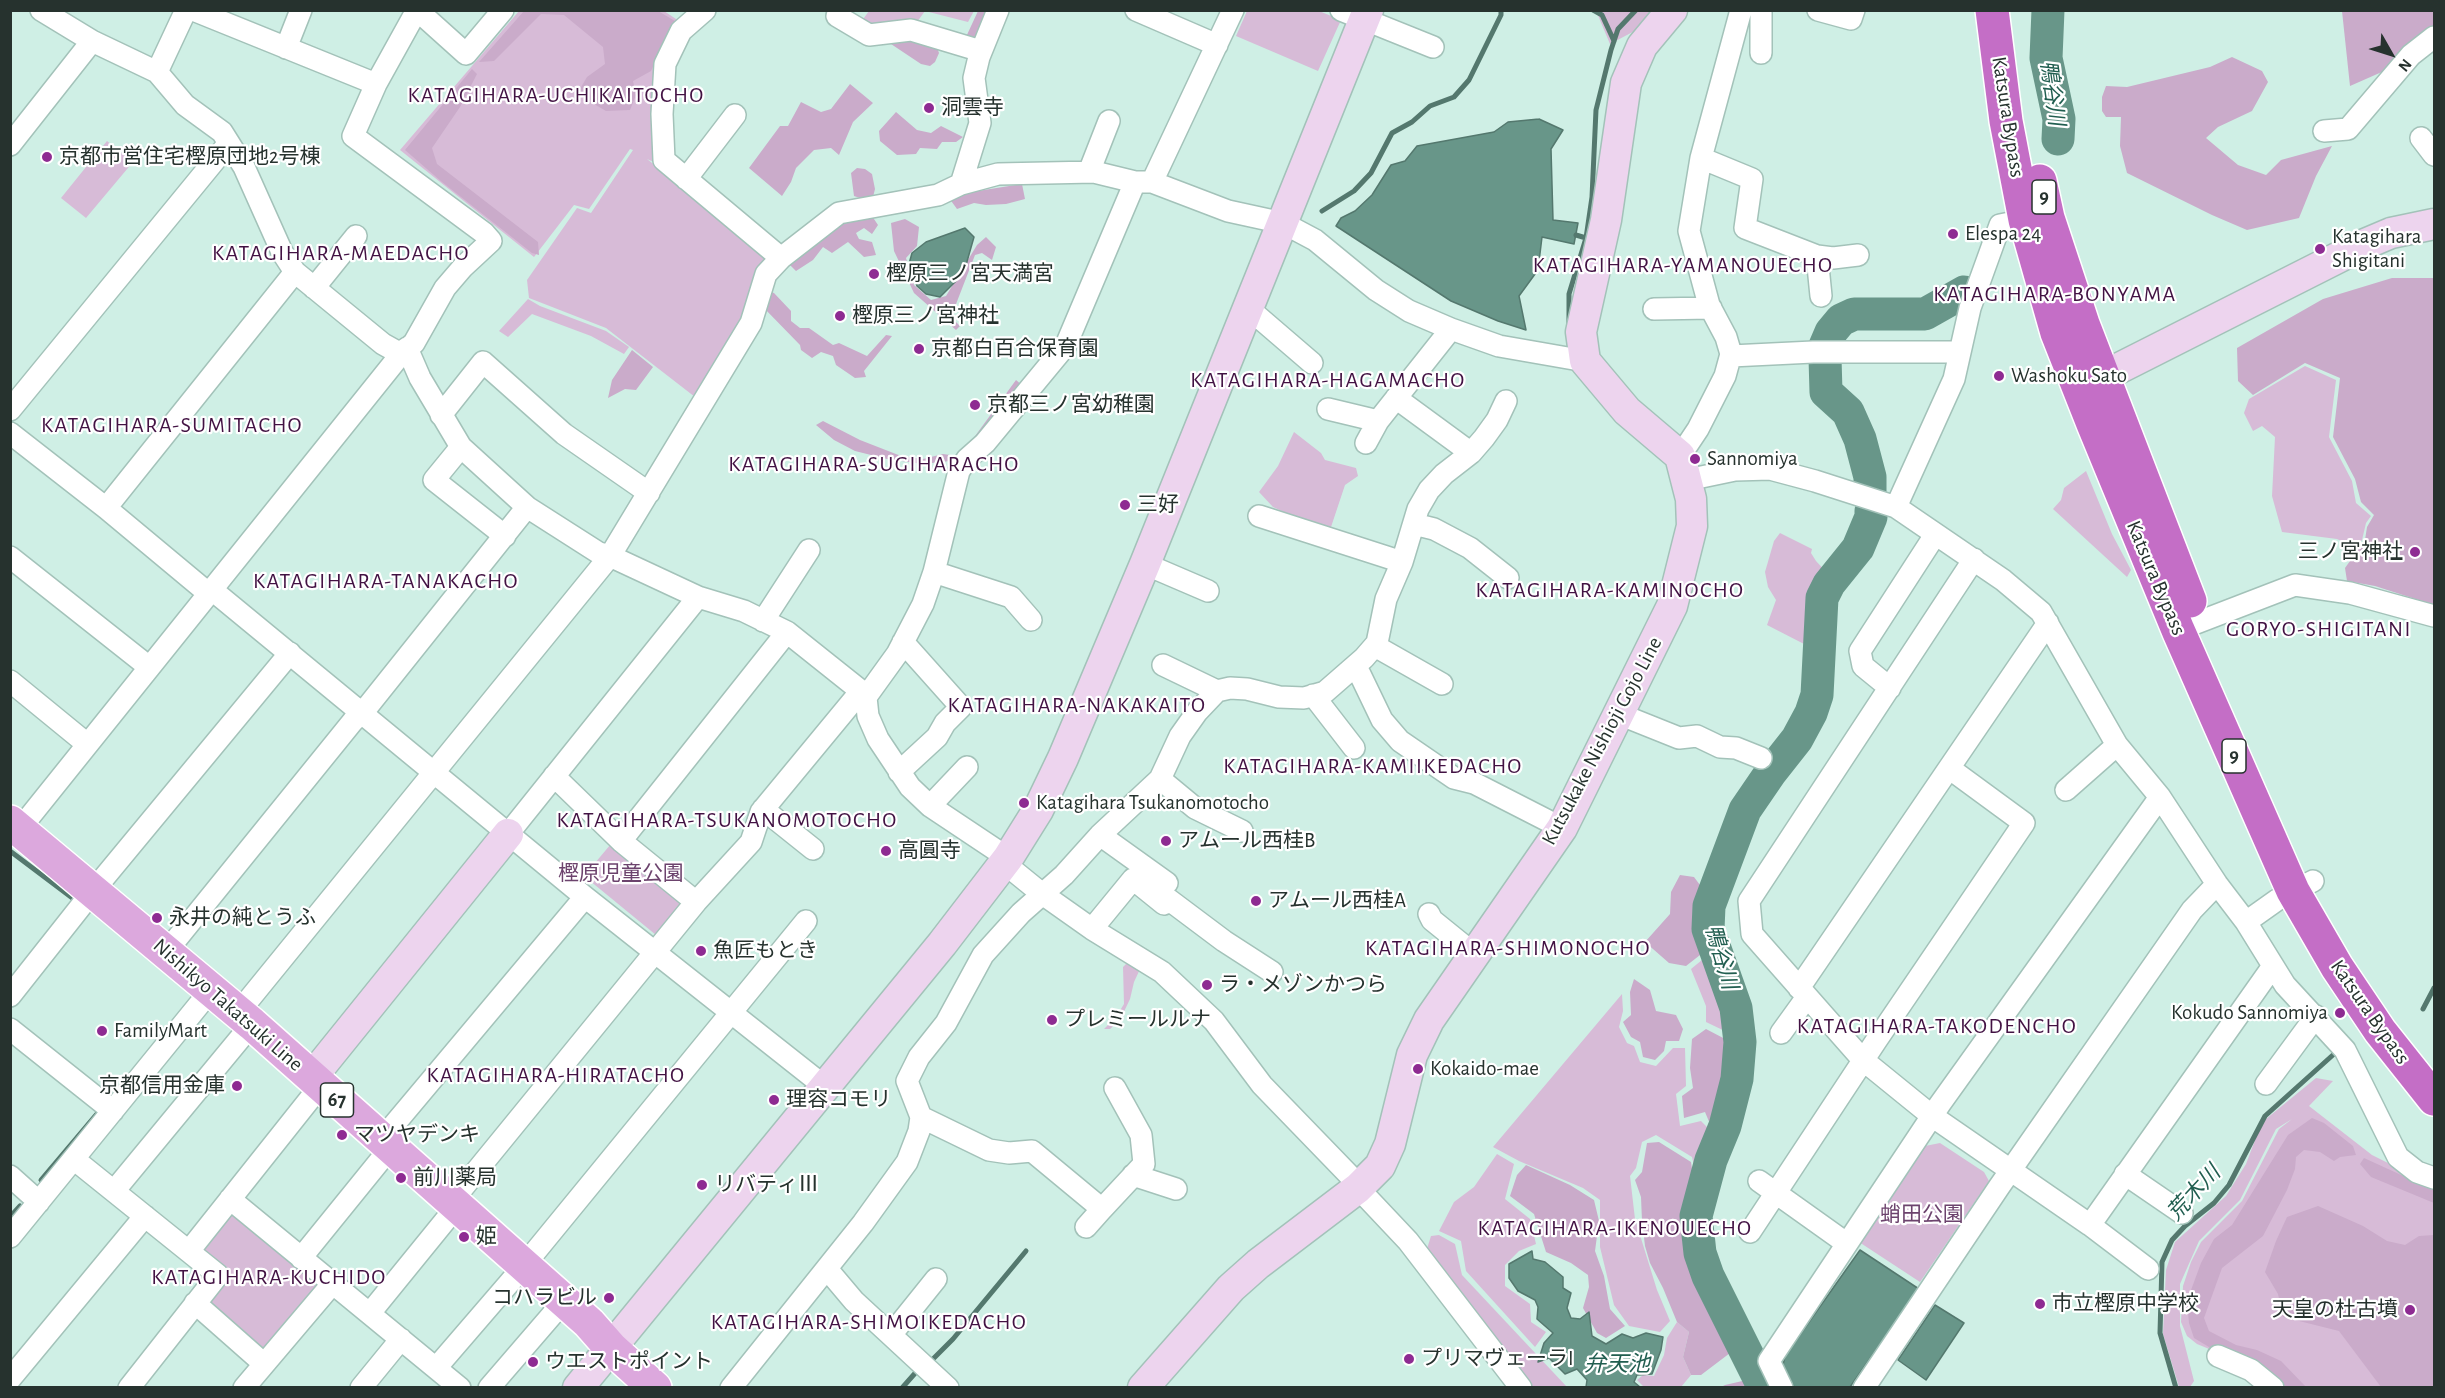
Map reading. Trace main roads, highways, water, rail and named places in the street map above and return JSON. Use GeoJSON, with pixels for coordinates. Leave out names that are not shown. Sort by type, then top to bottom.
{"type":"FeatureCollection","features":[{"type":"Feature","properties":{"kind":"highway","name":"Katsura Bypass"},"geometry":{"type":"LineString","coordinates":[[1992,10],[2006,121],[2025,220],[2057,333],[2092,382]]}},
{"type":"Feature","properties":{"kind":"highway","name":"Katsura Bypass"},"geometry":{"type":"LineString","coordinates":[[2014,10],[2027,118],[2048,218],[2083,324],[2092,382],[2188,625],[2337,967],[2380,1031],[2431,1079]]}},
{"type":"Feature","properties":{"kind":"main road","name":"Nishikyo Takatsuki Line"},"geometry":{"type":"LineString","coordinates":[[15,826],[211,990],[387,1143],[590,1323],[611,1348],[655,1388]]}},
{"type":"Feature","properties":{"kind":"water"},"geometry":{"type":"Polygon","coordinates":[[[1539,119],[1563,130],[1551,149],[1553,220],[1578,223],[1574,244],[1542,237],[1538,270],[1519,296],[1526,330],[1451,301],[1336,226],[1341,218],[1355,211],[1372,195],[1391,165],[1405,161],[1417,146],[1494,132],[1508,122],[1539,119]]]}},
{"type":"Feature","properties":{"kind":"water"},"geometry":{"type":"Polygon","coordinates":[[[965,228],[974,237],[966,265],[956,281],[940,297],[926,294],[917,286],[909,264],[912,253],[926,242],[965,228]]]}},
{"type":"Feature","properties":{"kind":"water"},"geometry":{"type":"Polygon","coordinates":[[[1860,1250],[1919,1289],[1850,1387],[1794,1387],[1783,1365],[1785,1356],[1860,1250]]]}},
{"type":"Feature","properties":{"kind":"water","name":"弁天池"},"geometry":{"type":"Polygon","coordinates":[[[1532,1251],[1533,1259],[1545,1262],[1563,1277],[1563,1288],[1571,1293],[1567,1308],[1571,1318],[1580,1319],[1589,1312],[1592,1336],[1606,1344],[1622,1334],[1633,1338],[1646,1333],[1663,1337],[1652,1374],[1637,1375],[1634,1382],[1640,1387],[1586,1387],[1587,1380],[1577,1369],[1565,1374],[1549,1358],[1538,1362],[1544,1343],[1553,1333],[1537,1319],[1538,1307],[1535,1300],[1518,1291],[1509,1278],[1509,1264],[1532,1251]]]}},
{"type":"Feature","properties":{"kind":"water"},"geometry":{"type":"Polygon","coordinates":[[[1935,1305],[1964,1323],[1926,1380],[1898,1360],[1935,1305]]]}},
{"type":"Feature","properties":{"kind":"waterway"},"geometry":{"type":"LineString","coordinates":[[1322,211],[1354,191],[1371,173],[1392,133],[1412,122],[1430,106],[1454,97],[1469,80],[1501,15],[1501,10]]}},
{"type":"Feature","properties":{"kind":"waterway"},"geometry":{"type":"LineString","coordinates":[[1593,10],[1602,15],[1614,41]]}},
{"type":"Feature","properties":{"kind":"waterway"},"geometry":{"type":"LineString","coordinates":[[1576,235],[1586,238],[1592,197],[1596,110],[1611,50],[1618,29],[1636,10]]}},
{"type":"Feature","properties":{"kind":"waterway","name":"鴨谷川"},"geometry":{"type":"LineString","coordinates":[[2048,10],[2046,58],[2059,119],[2058,139]]}},
{"type":"Feature","properties":{"kind":"waterway"},"geometry":{"type":"LineString","coordinates":[[1569,326],[1569,294],[1586,238]]}},
{"type":"Feature","properties":{"kind":"waterway","name":"鴨谷川"},"geometry":{"type":"LineString","coordinates":[[1825,346],[1831,332],[1841,320],[1854,314],[1925,314],[1964,292]]}},
{"type":"Feature","properties":{"kind":"waterway","name":"鴨谷川"},"geometry":{"type":"LineString","coordinates":[[1825,358],[1826,392],[1848,412],[1860,439],[1870,477],[1870,492]]}},
{"type":"Feature","properties":{"kind":"waterway","name":"鴨谷川"},"geometry":{"type":"LineString","coordinates":[[1764,1388],[1708,1276],[1700,1253],[1696,1216],[1711,1160],[1725,1126],[1737,1079],[1740,1042],[1736,1008],[1708,929],[1709,906],[1745,810],[1797,739],[1811,713],[1817,695],[1822,598],[1829,584],[1858,548],[1871,517],[1871,511]]}},
{"type":"Feature","properties":{"kind":"waterway"},"geometry":{"type":"LineString","coordinates":[[10,851],[75,900]]}},
{"type":"Feature","properties":{"kind":"waterway","name":"荒木川"},"geometry":{"type":"LineString","coordinates":[[2423,1009],[2434,988]]}},
{"type":"Feature","properties":{"kind":"waterway","name":"荒木川"},"geometry":{"type":"LineString","coordinates":[[2176,1388],[2160,1333],[2162,1262],[2172,1240],[2185,1226],[2214,1203],[2229,1185],[2265,1116],[2334,1054]]}},
{"type":"Feature","properties":{"kind":"waterway"},"geometry":{"type":"LineString","coordinates":[[41,1180],[101,1109]]}},
{"type":"Feature","properties":{"kind":"waterway"},"geometry":{"type":"LineString","coordinates":[[10,1217],[20,1206]]}},
{"type":"Feature","properties":{"kind":"waterway"},"geometry":{"type":"LineString","coordinates":[[930,1362],[953,1339],[1026,1251]]}},
{"type":"Feature","properties":{"kind":"waterway"},"geometry":{"type":"LineString","coordinates":[[902,1388],[917,1371]]}},
{"type":"Feature","properties":{"kind":"place","name":"洞雲寺"},"geometry":{"type":"Point","coordinates":[929,108]}},
{"type":"Feature","properties":{"kind":"place","name":"京都市営住宅樫原団地2号棟"},"geometry":{"type":"Point","coordinates":[47,157]}},
{"type":"Feature","properties":{"kind":"place","name":"Elespa 24"},"geometry":{"type":"Point","coordinates":[1953,234]}},
{"type":"Feature","properties":{"kind":"place","name":"Katagihara Shigitani"},"geometry":{"type":"Point","coordinates":[2320,249]}},
{"type":"Feature","properties":{"kind":"place","name":"樫原三ノ宮天満宮"},"geometry":{"type":"Point","coordinates":[874,274]}},
{"type":"Feature","properties":{"kind":"place","name":"樫原三ノ宮神社"},"geometry":{"type":"Point","coordinates":[840,316]}},
{"type":"Feature","properties":{"kind":"place","name":"京都白百合保育園"},"geometry":{"type":"Point","coordinates":[919,349]}},
{"type":"Feature","properties":{"kind":"place","name":"Washoku Sato"},"geometry":{"type":"Point","coordinates":[1999,376]}},
{"type":"Feature","properties":{"kind":"place","name":"京都三ノ宮幼稚園"},"geometry":{"type":"Point","coordinates":[975,405]}},
{"type":"Feature","properties":{"kind":"place","name":"Sannomiya"},"geometry":{"type":"Point","coordinates":[1695,459]}},
{"type":"Feature","properties":{"kind":"place","name":"三好"},"geometry":{"type":"Point","coordinates":[1125,505]}},
{"type":"Feature","properties":{"kind":"place","name":"三ノ宮神社"},"geometry":{"type":"Point","coordinates":[2415,552]}},
{"type":"Feature","properties":{"kind":"place","name":"Katagihara Tsukanomotocho"},"geometry":{"type":"Point","coordinates":[1024,803]}},
{"type":"Feature","properties":{"kind":"place","name":"アムール西桂B"},"geometry":{"type":"Point","coordinates":[1166,841]}},
{"type":"Feature","properties":{"kind":"place","name":"高圓寺"},"geometry":{"type":"Point","coordinates":[886,851]}},
{"type":"Feature","properties":{"kind":"place","name":"アムール西桂A"},"geometry":{"type":"Point","coordinates":[1256,901]}},
{"type":"Feature","properties":{"kind":"place","name":"永井の純とうふ"},"geometry":{"type":"Point","coordinates":[157,918]}},
{"type":"Feature","properties":{"kind":"place","name":"魚匠もとき"},"geometry":{"type":"Point","coordinates":[701,951]}},
{"type":"Feature","properties":{"kind":"place","name":"ラ・メゾンかつら"},"geometry":{"type":"Point","coordinates":[1207,985]}},
{"type":"Feature","properties":{"kind":"place","name":"Kokudo Sannomiya"},"geometry":{"type":"Point","coordinates":[2340,1013]}},
{"type":"Feature","properties":{"kind":"place","name":"プレミールルナ"},"geometry":{"type":"Point","coordinates":[1052,1020]}},
{"type":"Feature","properties":{"kind":"place","name":"FamilyMart"},"geometry":{"type":"Point","coordinates":[102,1031]}},
{"type":"Feature","properties":{"kind":"place","name":"Kokaido-mae"},"geometry":{"type":"Point","coordinates":[1418,1069]}},
{"type":"Feature","properties":{"kind":"place","name":"京都信用金庫"},"geometry":{"type":"Point","coordinates":[237,1086]}},
{"type":"Feature","properties":{"kind":"place","name":"理容コモリ"},"geometry":{"type":"Point","coordinates":[774,1100]}},
{"type":"Feature","properties":{"kind":"place","name":"マツヤデンキ"},"geometry":{"type":"Point","coordinates":[342,1135]}},
{"type":"Feature","properties":{"kind":"place","name":"前川薬局"},"geometry":{"type":"Point","coordinates":[401,1178]}},
{"type":"Feature","properties":{"kind":"place","name":"リバティⅢ"},"geometry":{"type":"Point","coordinates":[702,1185]}},
{"type":"Feature","properties":{"kind":"place","name":"姫"},"geometry":{"type":"Point","coordinates":[464,1237]}},
{"type":"Feature","properties":{"kind":"place","name":"コハラビル"},"geometry":{"type":"Point","coordinates":[609,1298]}},
{"type":"Feature","properties":{"kind":"place","name":"市立樫原中学校"},"geometry":{"type":"Point","coordinates":[2040,1304]}},
{"type":"Feature","properties":{"kind":"place","name":"天皇の杜古墳"},"geometry":{"type":"Point","coordinates":[2410,1310]}},
{"type":"Feature","properties":{"kind":"place","name":"プリマヴェーラI"},"geometry":{"type":"Point","coordinates":[1409,1359]}},
{"type":"Feature","properties":{"kind":"place","name":"ウエストポイント"},"geometry":{"type":"Point","coordinates":[533,1362]}},
{"type":"Feature","properties":{"kind":"district","name":"KATAGIHARA-UCHIKAITOCHO"},"geometry":{"type":"Point","coordinates":[556,95]}},
{"type":"Feature","properties":{"kind":"district","name":"KATAGIHARA-MAEDACHO"},"geometry":{"type":"Point","coordinates":[341,253]}},
{"type":"Feature","properties":{"kind":"district","name":"KATAGIHARA-YAMANOUECHO"},"geometry":{"type":"Point","coordinates":[1683,265]}},
{"type":"Feature","properties":{"kind":"district","name":"KATAGIHARA-BONYAMA"},"geometry":{"type":"Point","coordinates":[2055,294]}},
{"type":"Feature","properties":{"kind":"district","name":"KATAGIHARA-HAGAMACHO"},"geometry":{"type":"Point","coordinates":[1328,380]}},
{"type":"Feature","properties":{"kind":"district","name":"KATAGIHARA-SUMITACHO"},"geometry":{"type":"Point","coordinates":[172,425]}},
{"type":"Feature","properties":{"kind":"district","name":"KATAGIHARA-SUGIHARACHO"},"geometry":{"type":"Point","coordinates":[874,464]}},
{"type":"Feature","properties":{"kind":"district","name":"KATAGIHARA-TANAKACHO"},"geometry":{"type":"Point","coordinates":[386,581]}},
{"type":"Feature","properties":{"kind":"district","name":"KATAGIHARA-KAMINOCHO"},"geometry":{"type":"Point","coordinates":[1610,590]}},
{"type":"Feature","properties":{"kind":"district","name":"GORYO-SHIGITANI"},"geometry":{"type":"Point","coordinates":[2319,629]}},
{"type":"Feature","properties":{"kind":"district","name":"KATAGIHARA-NAKAKAITO"},"geometry":{"type":"Point","coordinates":[1077,705]}},
{"type":"Feature","properties":{"kind":"district","name":"KATAGIHARA-KAMIIKEDACHO"},"geometry":{"type":"Point","coordinates":[1373,766]}},
{"type":"Feature","properties":{"kind":"district","name":"KATAGIHARA-TSUKANOMOTOCHO"},"geometry":{"type":"Point","coordinates":[727,820]}},
{"type":"Feature","properties":{"kind":"district","name":"KATAGIHARA-SHIMONOCHO"},"geometry":{"type":"Point","coordinates":[1508,948]}},
{"type":"Feature","properties":{"kind":"district","name":"KATAGIHARA-TAKODENCHO"},"geometry":{"type":"Point","coordinates":[1937,1026]}},
{"type":"Feature","properties":{"kind":"district","name":"KATAGIHARA-HIRATACHO"},"geometry":{"type":"Point","coordinates":[556,1075]}},
{"type":"Feature","properties":{"kind":"district","name":"KATAGIHARA-IKENOUECHO"},"geometry":{"type":"Point","coordinates":[1615,1228]}},
{"type":"Feature","properties":{"kind":"district","name":"KATAGIHARA-KUCHIDO"},"geometry":{"type":"Point","coordinates":[269,1277]}},
{"type":"Feature","properties":{"kind":"district","name":"KATAGIHARA-SHIMOIKEDACHO"},"geometry":{"type":"Point","coordinates":[869,1322]}},
{"type":"Feature","properties":{"kind":"park label","name":"樫原児童公園"},"geometry":{"type":"Point","coordinates":[621,874]}},
{"type":"Feature","properties":{"kind":"park label","name":"蛸田公園"},"geometry":{"type":"Point","coordinates":[1922,1215]}}]}
